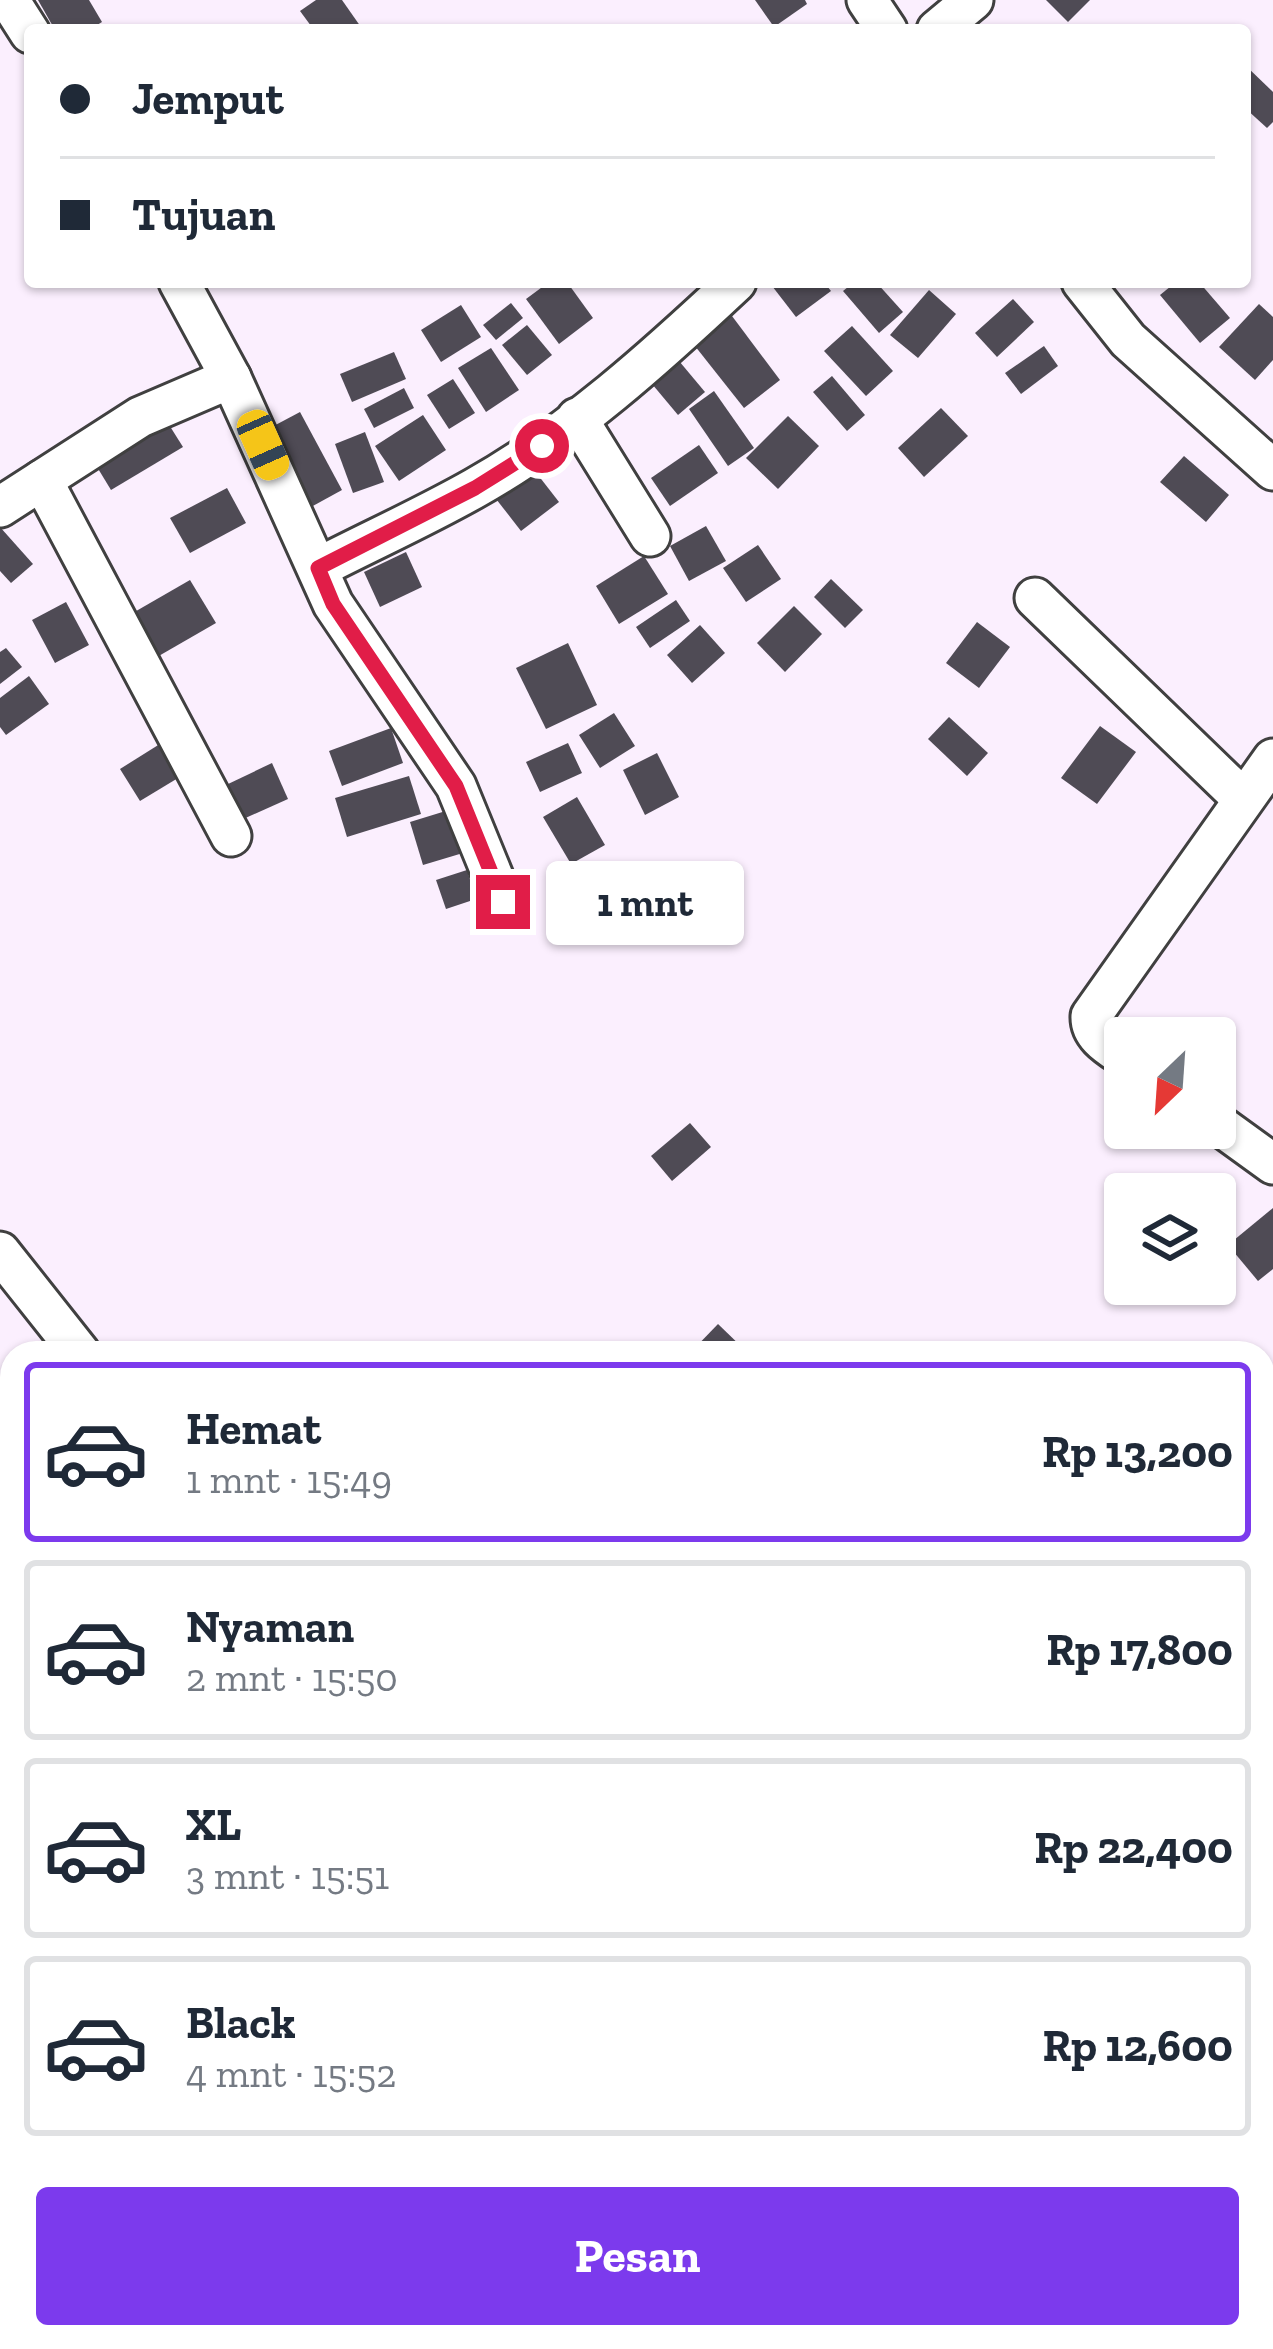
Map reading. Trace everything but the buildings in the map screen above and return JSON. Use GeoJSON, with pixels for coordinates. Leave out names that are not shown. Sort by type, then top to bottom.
{"type":"FeatureCollection","features":[{"type":"Feature","properties":{"kind":"street"},"geometry":{"type":"LineString","coordinates":[[944,24],[973,0]]}},
{"type":"Feature","properties":{"kind":"street"},"geometry":{"type":"LineString","coordinates":[[182,288],[231,378],[333,604],[456,786],[503,902]]}},
{"type":"Feature","properties":{"kind":"street"},"geometry":{"type":"LineString","coordinates":[[318,568],[475,488],[577,418],[730,288]]}},
{"type":"Feature","properties":{"kind":"street"},"geometry":{"type":"LineString","coordinates":[[1087,288],[1128,340],[1273,470]]}},
{"type":"Feature","properties":{"kind":"street"},"geometry":{"type":"LineString","coordinates":[[0,507],[140,417],[231,378]]}},
{"type":"Feature","properties":{"kind":"street"},"geometry":{"type":"LineString","coordinates":[[577,418],[650,536]]}},
{"type":"Feature","properties":{"kind":"street"},"geometry":{"type":"LineString","coordinates":[[42,480],[231,836]]}},
{"type":"Feature","properties":{"kind":"street"},"geometry":{"type":"LineString","coordinates":[[1034,598],[1242,799]]}},
{"type":"Feature","properties":{"kind":"street"},"geometry":{"type":"LineString","coordinates":[[1104,1042],[1090,1025],[1090,1016],[1273,759]]}},
{"type":"Feature","properties":{"kind":"street"},"geometry":{"type":"LineString","coordinates":[[1236,1137],[1273,1164]]}},
{"type":"Feature","properties":{"kind":"street"},"geometry":{"type":"LineString","coordinates":[[0,1252],[70,1341]]}},
{"type":"Feature","properties":{"kind":"route"},"geometry":{"type":"LineString","coordinates":[[503,902],[456,786],[333,604],[318,568],[475,488],[542,446]]}}]}
